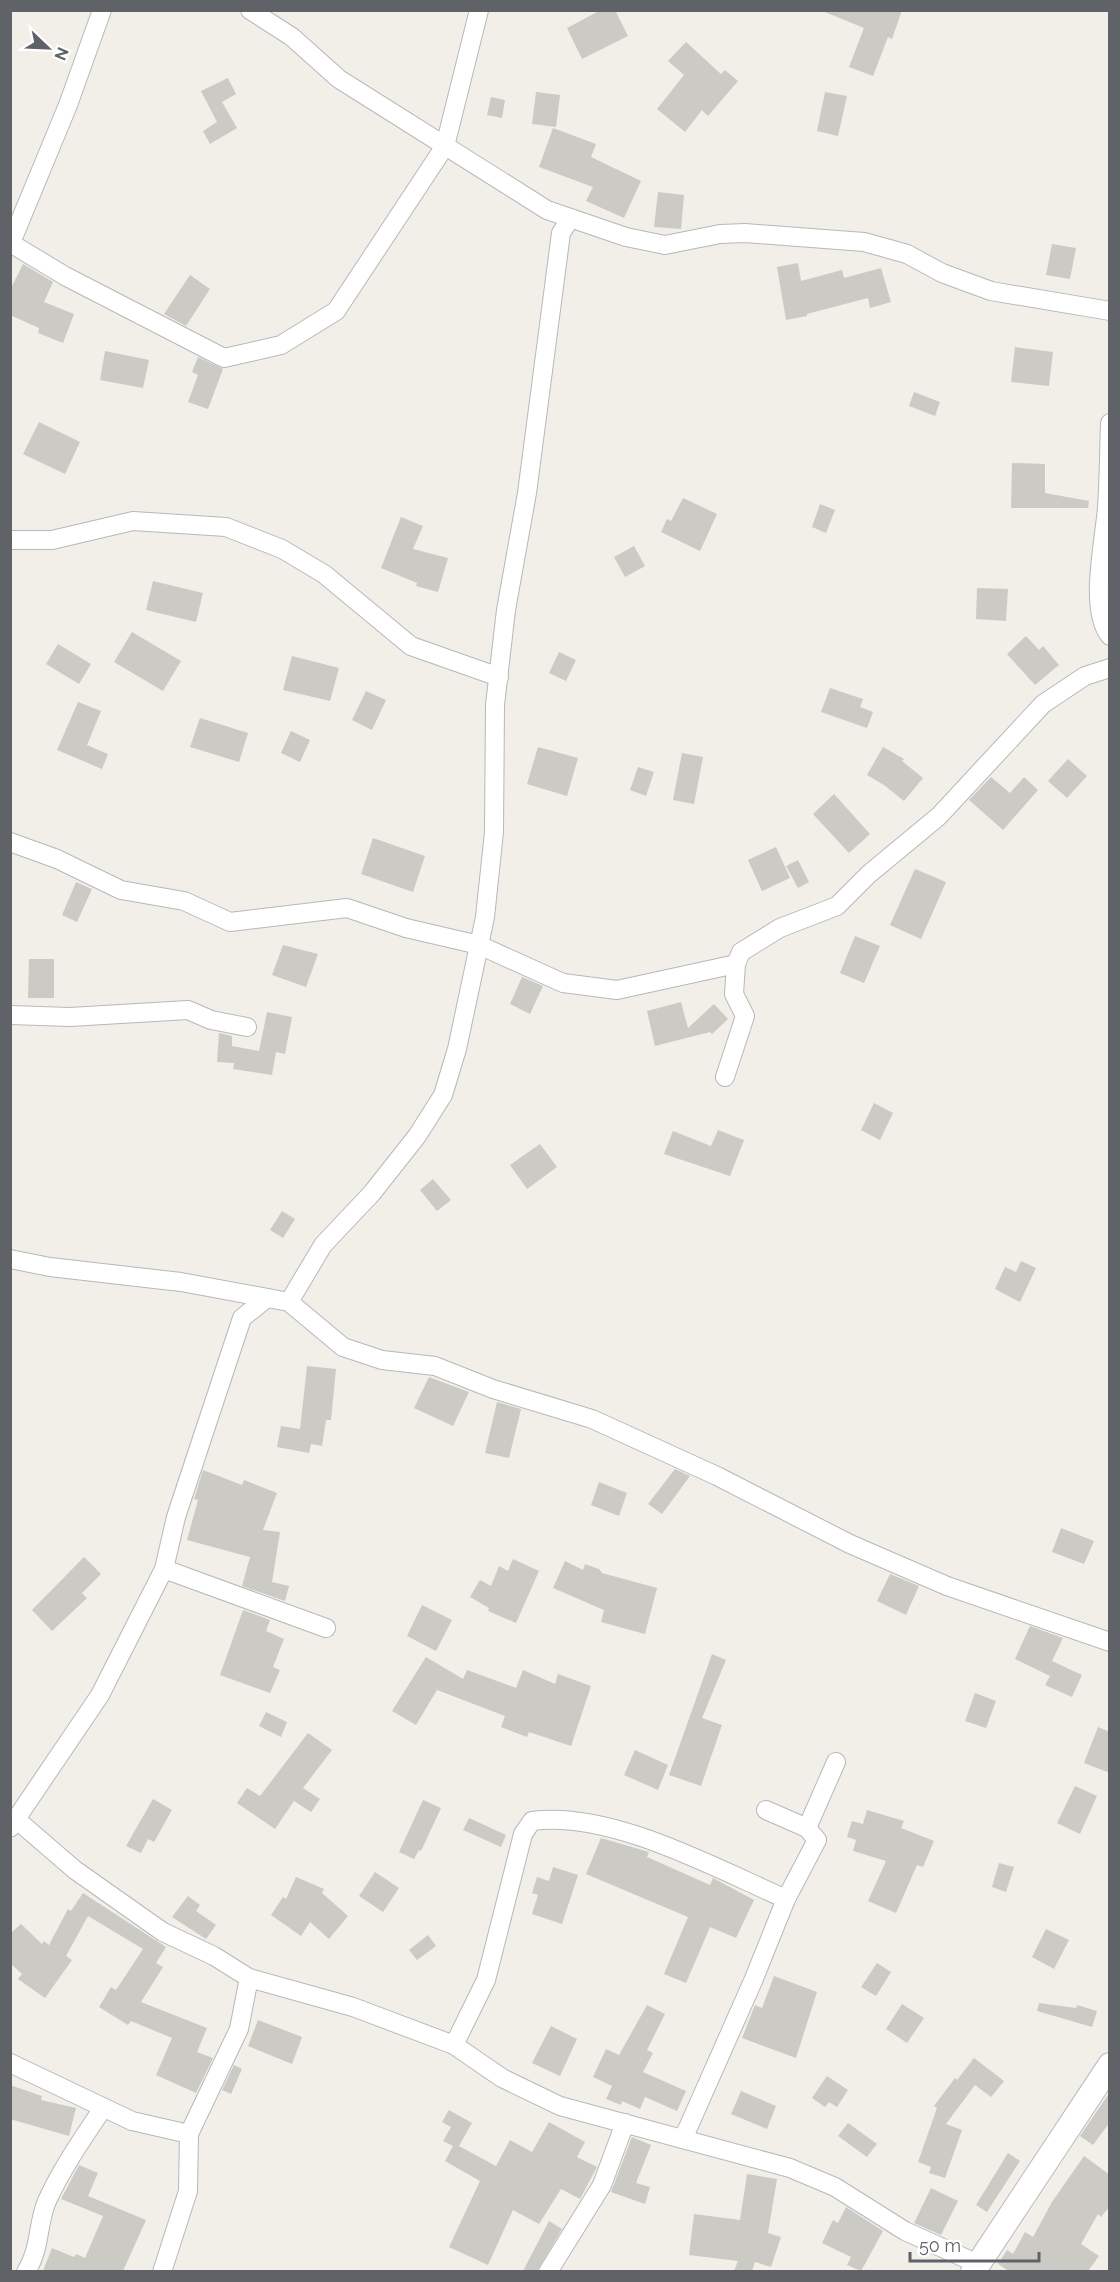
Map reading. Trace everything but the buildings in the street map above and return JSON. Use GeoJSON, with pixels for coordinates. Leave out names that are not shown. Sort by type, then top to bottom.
{"type":"FeatureCollection","features":[{"type":"Feature","properties":{"kind":"main road"},"geometry":{"type":"LineString","coordinates":[[975,2268],[1110,2065]]}},
{"type":"Feature","properties":{"kind":"street"},"geometry":{"type":"LineString","coordinates":[[102,10],[68,105],[11,244],[65,276],[224,358],[281,345],[336,311],[445,146],[479,10]]}},
{"type":"Feature","properties":{"kind":"street"},"geometry":{"type":"LineString","coordinates":[[250,10],[292,37],[339,79],[547,210],[565,226],[665,245],[720,234],[745,233],[864,242],[907,254],[942,273],[991,291],[1110,311]]}},
{"type":"Feature","properties":{"kind":"street"},"geometry":{"type":"LineString","coordinates":[[289,1302],[323,1245],[372,1193],[404,1152],[443,1095],[457,1049],[485,917],[494,832],[495,705],[565,226]]}},
{"type":"Feature","properties":{"kind":"street"},"geometry":{"type":"LineString","coordinates":[[1110,423],[1107,508],[1098,581],[1104,628],[1110,636]]}},
{"type":"Feature","properties":{"kind":"street"},"geometry":{"type":"LineString","coordinates":[[10,540],[52,540],[133,521],[226,527],[282,549],[324,574],[411,646],[499,677]]}},
{"type":"Feature","properties":{"kind":"street"},"geometry":{"type":"LineString","coordinates":[[724,1077],[745,1016],[734,994],[736,964],[741,952],[780,928],[837,906],[869,874],[939,816],[1043,704],[1085,676],[1110,668]]}},
{"type":"Feature","properties":{"kind":"street"},"geometry":{"type":"LineString","coordinates":[[11,845],[57,859],[121,890],[184,901],[230,922],[347,908],[406,928],[479,945],[563,983],[617,990],[736,964]]}},
{"type":"Feature","properties":{"kind":"street"},"geometry":{"type":"LineString","coordinates":[[10,1015],[70,1017],[188,1010],[210,1020],[247,1027]]}},
{"type":"Feature","properties":{"kind":"street"},"geometry":{"type":"LineString","coordinates":[[10,1259],[50,1267],[228,1290],[289,1302],[343,1347],[382,1360],[435,1366],[493,1389],[592,1419],[717,1476],[850,1544],[947,1586],[1110,1642]]}},
{"type":"Feature","properties":{"kind":"street"},"geometry":{"type":"LineString","coordinates":[[228,1290],[242,1318]]}},
{"type":"Feature","properties":{"kind":"street"},"geometry":{"type":"LineString","coordinates":[[267,1298],[242,1318],[176,1517],[164,1569],[100,1695],[14,1824],[162,1932],[214,1956],[249,1978],[353,2007],[454,2045],[502,2078],[560,2106],[790,2168],[835,2187],[905,2231],[975,2268]]}},
{"type":"Feature","properties":{"kind":"street"},"geometry":{"type":"LineString","coordinates":[[164,1569],[326,1628]]}},
{"type":"Feature","properties":{"kind":"street"},"geometry":{"type":"LineString","coordinates":[[807,1828],[836,1762]]}},
{"type":"Feature","properties":{"kind":"street"},"geometry":{"type":"LineString","coordinates":[[683,2139],[753,1981],[786,1899],[817,1840],[807,1828],[766,1810]]}},
{"type":"Feature","properties":{"kind":"street"},"geometry":{"type":"LineString","coordinates":[[454,2045],[486,1980],[523,1834],[532,1821],[548,1819],[609,1827],[675,1850],[786,1899]]}},
{"type":"Feature","properties":{"kind":"street"},"geometry":{"type":"LineString","coordinates":[[162,2271],[188,2191],[189,2134],[239,2029],[249,1978]]}},
{"type":"Feature","properties":{"kind":"street"},"geometry":{"type":"LineString","coordinates":[[10,2063],[43,2076],[132,2121],[189,2134]]}},
{"type":"Feature","properties":{"kind":"street"},"geometry":{"type":"LineString","coordinates":[[26,2271],[35,2256],[46,2203],[74,2152],[103,2108]]}},
{"type":"Feature","properties":{"kind":"street"},"geometry":{"type":"LineString","coordinates":[[548,2271],[602,2185],[625,2123]]}}]}
